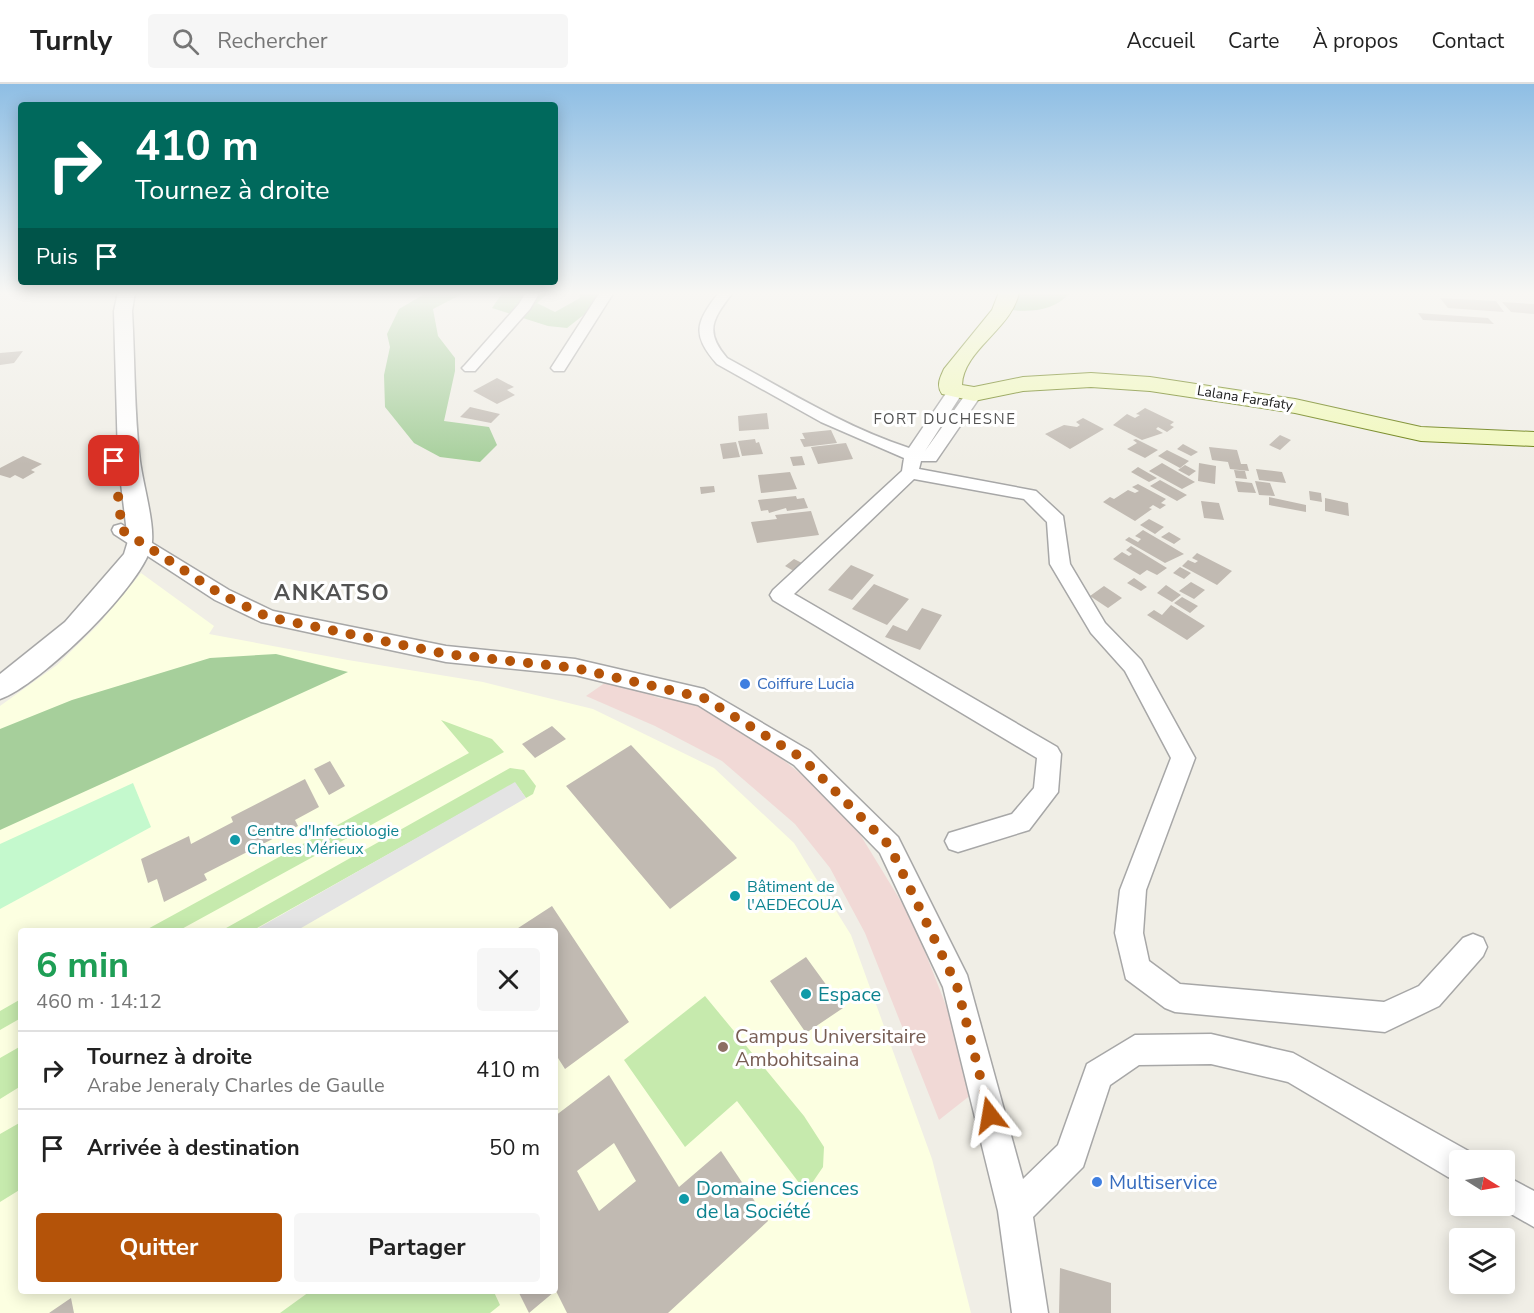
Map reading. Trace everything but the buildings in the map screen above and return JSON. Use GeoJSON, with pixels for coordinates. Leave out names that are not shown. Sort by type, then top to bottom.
{"type":"FeatureCollection","features":[{"type":"Feature","properties":{"kind":"main road"},"geometry":{"type":"LineString","coordinates":[[964,393],[950,389],[949,384],[959,363],[970,349]]}},
{"type":"Feature","properties":{"kind":"main road","name":"Lalana Farafaty"},"geometry":{"type":"LineString","coordinates":[[964,393],[1023,384],[1091,380],[1150,384],[1209,391],[1305,408],[1421,434],[1534,440]]}},
{"type":"Feature","properties":{"kind":"street"},"geometry":{"type":"LineString","coordinates":[[0,688],[69,634],[136,556],[113,450],[109,349]]}},
{"type":"Feature","properties":{"kind":"street"},"geometry":{"type":"LineString","coordinates":[[125,349],[131,536]]}},
{"type":"Feature","properties":{"kind":"street"},"geometry":{"type":"LineString","coordinates":[[470,368],[487,349]]}},
{"type":"Feature","properties":{"kind":"street"},"geometry":{"type":"LineString","coordinates":[[559,368],[571,349]]}},
{"type":"Feature","properties":{"kind":"street"},"geometry":{"type":"LineString","coordinates":[[710,349],[722,362],[911,464],[1030,495],[1056,520],[1060,564],[1098,628],[1133,666],[1183,758],[1133,890],[1130,933],[1136,969],[1175,998],[1385,1017],[1429,996],[1473,947]]}},
{"type":"Feature","properties":{"kind":"street"},"geometry":{"type":"LineString","coordinates":[[911,464],[930,457],[964,393]]}},
{"type":"Feature","properties":{"kind":"street"},"geometry":{"type":"LineString","coordinates":[[958,841],[1020,822],[1046,792],[1049,754],[780,595],[911,464],[930,429],[964,393]]}},
{"type":"Feature","properties":{"kind":"street"},"geometry":{"type":"LineString","coordinates":[[861,435],[909,438],[930,429]]}},
{"type":"Feature","properties":{"kind":"street"},"geometry":{"type":"LineString","coordinates":[[131,536],[222,595],[268,617],[446,654],[575,668],[704,698],[802,758],[889,845],[957,986],[1015,1211],[1030,1313]]}},
{"type":"Feature","properties":{"kind":"street"},"geometry":{"type":"LineString","coordinates":[[1015,1211],[1071,1155],[1098,1075],[1135,1050],[1211,1049],[1293,1068],[1449,1159]]}},
{"type":"Feature","properties":{"kind":"street"},"geometry":{"type":"LineString","coordinates":[[1515,1198],[1534,1210]]}},
{"type":"Feature","properties":{"kind":"shaded area","name":"Campus Universitaire Ambohitsaina"},"geometry":{"type":"Polygon","coordinates":[[[141,573],[214,626],[209,634],[483,682],[593,709],[714,768],[794,843],[851,935],[932,1159],[971,1313],[0,1313],[0,706],[57,665],[98,625],[141,573]]]}},
{"type":"Feature","properties":{"kind":"shaded area"},"geometry":{"type":"Polygon","coordinates":[[[609,680],[662,699],[669,695],[700,705],[753,736],[806,778],[858,831],[913,921],[952,1021],[972,1094],[939,1120],[865,933],[830,868],[795,824],[722,761],[655,726],[586,696],[609,680]]]}},
{"type":"Feature","properties":{"kind":"shaded area"},"geometry":{"type":"Polygon","coordinates":[[[515,782],[526,798],[301,928],[258,928],[515,782]]]}},
{"type":"Feature","properties":{"kind":"green space"},"geometry":{"type":"Polygon","coordinates":[[[389,349],[448,349],[455,358],[455,371],[444,421],[489,427],[497,445],[480,462],[440,457],[414,443],[385,407],[384,375],[389,349]]]}},
{"type":"Feature","properties":{"kind":"green space"},"geometry":{"type":"Polygon","coordinates":[[[276,654],[348,672],[0,830],[0,729],[72,700],[210,658],[276,654]]]}},
{"type":"Feature","properties":{"kind":"green space"},"geometry":{"type":"Polygon","coordinates":[[[441,720],[492,739],[504,752],[183,928],[149,928],[469,753],[441,720]]]}},
{"type":"Feature","properties":{"kind":"green space"},"geometry":{"type":"Polygon","coordinates":[[[510,768],[524,770],[536,786],[533,794],[526,798],[515,783],[257,928],[226,928],[510,768]]]}},
{"type":"Feature","properties":{"kind":"green space"},"geometry":{"type":"Polygon","coordinates":[[[133,783],[151,827],[0,909],[0,844],[133,783]]]}},
{"type":"Feature","properties":{"kind":"green space"},"geometry":{"type":"Polygon","coordinates":[[[705,996],[804,1116],[824,1147],[823,1167],[806,1192],[737,1101],[685,1147],[624,1060],[705,996]]]}},
{"type":"Feature","properties":{"kind":"green space"},"geometry":{"type":"Polygon","coordinates":[[[18,1001],[18,1020],[0,1030],[0,1011],[18,1001]]]}},
{"type":"Feature","properties":{"kind":"green space"},"geometry":{"type":"Polygon","coordinates":[[[18,1048],[18,1088],[0,1099],[0,1058],[18,1048]]]}},
{"type":"Feature","properties":{"kind":"green space"},"geometry":{"type":"Polygon","coordinates":[[[18,1124],[18,1191],[0,1202],[0,1134],[18,1124]]]}},
{"type":"Feature","properties":{"kind":"green space"},"geometry":{"type":"Polygon","coordinates":[[[306,1294],[495,1294],[500,1305],[490,1313],[280,1313],[306,1294]]]}},
{"type":"Feature","properties":{"kind":"place","name":"Coiffure Lucia"},"geometry":{"type":"Point","coordinates":[745,684]}},
{"type":"Feature","properties":{"kind":"place","name":"Centre d'Infectiologie Charles Mérieux"},"geometry":{"type":"Point","coordinates":[235,840]}},
{"type":"Feature","properties":{"kind":"place","name":"Bâtiment de l'AEDECOUA"},"geometry":{"type":"Point","coordinates":[735,896]}},
{"type":"Feature","properties":{"kind":"place","name":"Espace"},"geometry":{"type":"Point","coordinates":[806,994]}},
{"type":"Feature","properties":{"kind":"place","name":"Campus Universitaire Ambohitsaina"},"geometry":{"type":"Point","coordinates":[723,1047]}},
{"type":"Feature","properties":{"kind":"place","name":"Multiservice"},"geometry":{"type":"Point","coordinates":[1097,1182]}},
{"type":"Feature","properties":{"kind":"place","name":"Domaine Sciences de la Société"},"geometry":{"type":"Point","coordinates":[684,1199]}},
{"type":"Feature","properties":{"kind":"district","name":"FORT DUCHESNE"},"geometry":{"type":"Point","coordinates":[945,419]}},
{"type":"Feature","properties":{"kind":"district","name":"ANKATSO"},"geometry":{"type":"Point","coordinates":[332,593]}},
{"type":"Feature","properties":{"kind":"route"},"geometry":{"type":"LineString","coordinates":[[114,461],[122,530],[222,595],[268,617],[446,654],[575,668],[704,698],[802,758],[889,845],[957,986],[990,1115]]}}]}
